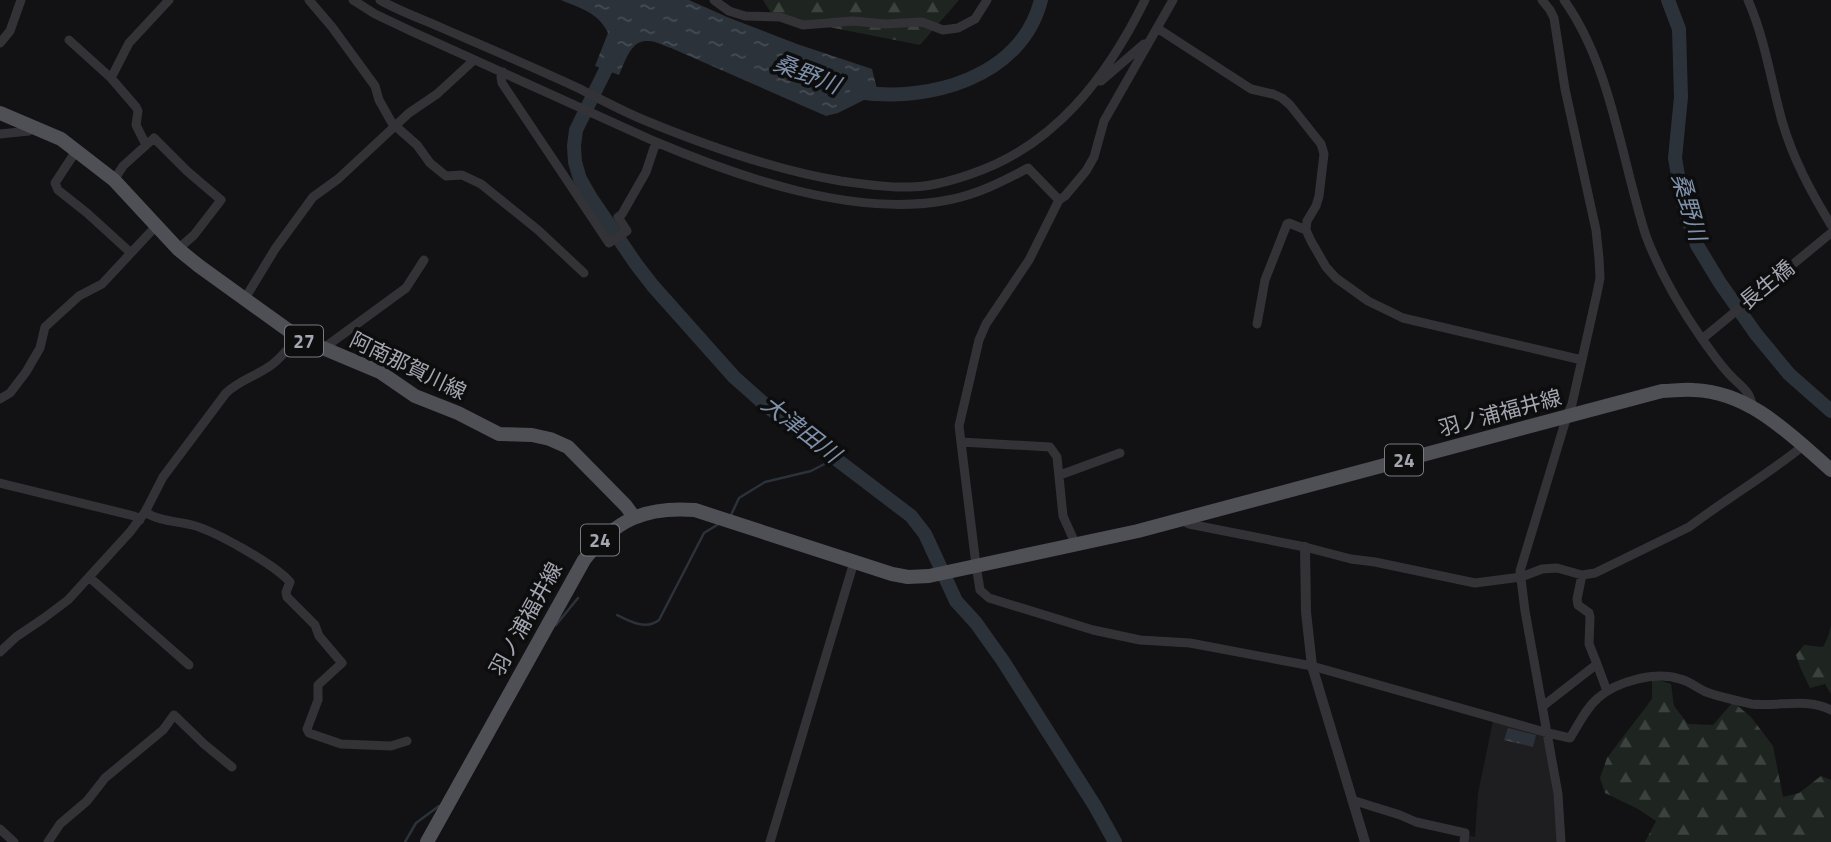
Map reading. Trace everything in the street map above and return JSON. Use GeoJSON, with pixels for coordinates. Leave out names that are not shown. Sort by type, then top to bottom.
{"type":"FeatureCollection","features":[{"type":"Feature","properties":{"kind":"main road","name":"阿南那賀川線"},"geometry":{"type":"LineString","coordinates":[[0,113],[61,139],[114,180],[178,249],[223,285],[299,338],[380,372],[415,396],[458,413],[499,434],[532,435],[568,447],[635,517]]}},
{"type":"Feature","properties":{"kind":"main road","name":"羽ノ浦福井線"},"geometry":{"type":"LineString","coordinates":[[426,842],[584,560],[597,543],[635,517],[673,508],[695,510],[900,576],[929,576],[1180,520],[1662,391],[1713,392],[1752,406],[1831,470]]}},
{"type":"Feature","properties":{"kind":"street"},"geometry":{"type":"LineString","coordinates":[[0,43],[10,31],[21,0]]}},
{"type":"Feature","properties":{"kind":"street"},"geometry":{"type":"LineString","coordinates":[[111,78],[129,43],[169,0]]}},
{"type":"Feature","properties":{"kind":"street"},"geometry":{"type":"LineString","coordinates":[[309,0],[375,86],[379,100],[392,123],[417,145],[430,163],[446,176],[463,176],[481,184],[538,230],[584,273]]}},
{"type":"Feature","properties":{"kind":"street"},"geometry":{"type":"LineString","coordinates":[[353,0],[375,14],[692,158],[784,187],[861,202],[918,204],[949,200],[981,191],[1028,168],[1059,200]]}},
{"type":"Feature","properties":{"kind":"street"},"geometry":{"type":"LineString","coordinates":[[380,0],[644,120],[743,157],[810,176],[873,186],[910,187],[946,182],[991,167],[1053,129],[1095,81],[1129,32],[1145,0]]}},
{"type":"Feature","properties":{"kind":"street"},"geometry":{"type":"LineString","coordinates":[[714,0],[729,11],[745,16],[780,17],[803,25],[853,21],[885,24],[922,22],[943,30],[958,28],[975,19],[987,0]]}},
{"type":"Feature","properties":{"kind":"street"},"geometry":{"type":"LineString","coordinates":[[1173,0],[1104,121],[1094,158],[1086,171],[1059,200],[1029,260],[986,324],[979,340],[959,426],[980,590],[989,598],[1093,630],[1140,640],[1190,643],[1312,666],[1570,737],[1590,707],[1607,691],[1650,676],[1687,681],[1705,692],[1752,704],[1820,704],[1831,710]]}},
{"type":"Feature","properties":{"kind":"street"},"geometry":{"type":"LineString","coordinates":[[1542,0],[1554,18],[1565,89],[1596,230],[1600,278],[1572,404],[1520,571],[1558,794],[1560,842]]}},
{"type":"Feature","properties":{"kind":"street"},"geometry":{"type":"LineString","coordinates":[[1564,0],[1582,27],[1601,74],[1645,233],[1659,270],[1681,308],[1730,376],[1752,398],[1752,406]]}},
{"type":"Feature","properties":{"kind":"street"},"geometry":{"type":"LineString","coordinates":[[1751,3],[1790,145],[1830,231]]}},
{"type":"Feature","properties":{"kind":"street"},"geometry":{"type":"LineString","coordinates":[[1157,28],[1251,89],[1282,98],[1321,144],[1324,154],[1319,196],[1307,221],[1306,230],[1326,267],[1336,278],[1382,309],[1403,318],[1582,360]]}},
{"type":"Feature","properties":{"kind":"street"},"geometry":{"type":"LineString","coordinates":[[69,40],[111,78],[136,107],[136,125],[146,145]]}},
{"type":"Feature","properties":{"kind":"street"},"geometry":{"type":"LineString","coordinates":[[1095,81],[1101,82],[1144,44],[1150,43]]}},
{"type":"Feature","properties":{"kind":"street"},"geometry":{"type":"LineString","coordinates":[[244,300],[275,248],[313,197],[338,179],[409,113],[437,94],[474,60]]}},
{"type":"Feature","properties":{"kind":"street"},"geometry":{"type":"LineString","coordinates":[[503,72],[502,83],[609,243],[627,231],[618,217],[646,172],[656,142]]}},
{"type":"Feature","properties":{"kind":"street"},"geometry":{"type":"LineString","coordinates":[[0,134],[30,131],[34,127]]}},
{"type":"Feature","properties":{"kind":"street"},"geometry":{"type":"LineString","coordinates":[[114,180],[123,166],[154,138],[221,200],[194,235],[178,249]]}},
{"type":"Feature","properties":{"kind":"street"},"geometry":{"type":"LineString","coordinates":[[76,151],[55,183],[58,190],[88,213],[131,253]]}},
{"type":"Feature","properties":{"kind":"street"},"geometry":{"type":"LineString","coordinates":[[1257,324],[1265,280],[1287,225],[1289,222],[1306,230]]}},
{"type":"Feature","properties":{"kind":"street"},"geometry":{"type":"LineString","coordinates":[[0,399],[10,393],[26,373],[40,348],[45,327],[79,296],[102,284],[157,225]]}},
{"type":"Feature","properties":{"kind":"street","name":"長生橋"},"geometry":{"type":"LineString","coordinates":[[1704,337],[1830,231]]}},
{"type":"Feature","properties":{"kind":"street"},"geometry":{"type":"LineString","coordinates":[[326,350],[328,345],[406,288],[424,260]]}},
{"type":"Feature","properties":{"kind":"street"},"geometry":{"type":"LineString","coordinates":[[0,652],[16,637],[68,600],[89,577],[142,516],[163,477],[226,393],[236,383],[272,365],[299,338]]}},
{"type":"Feature","properties":{"kind":"street"},"geometry":{"type":"LineString","coordinates":[[961,442],[1050,447],[1057,457],[1063,516],[1076,545]]}},
{"type":"Feature","properties":{"kind":"street"},"geometry":{"type":"LineString","coordinates":[[1180,520],[1351,559],[1475,583],[1521,577],[1542,569],[1557,568],[1582,575],[1600,571],[1689,527],[1803,446]]}},
{"type":"Feature","properties":{"kind":"street"},"geometry":{"type":"LineString","coordinates":[[1060,475],[1120,453]]}},
{"type":"Feature","properties":{"kind":"street"},"geometry":{"type":"LineString","coordinates":[[0,483],[134,516],[194,526],[251,554],[290,582],[287,597],[315,625],[319,636],[342,663],[318,685],[319,695],[307,729],[309,733],[341,744],[391,746],[407,741]]}},
{"type":"Feature","properties":{"kind":"street"},"geometry":{"type":"LineString","coordinates":[[1305,547],[1306,612],[1312,666],[1364,842]]}},
{"type":"Feature","properties":{"kind":"street"},"geometry":{"type":"LineString","coordinates":[[770,842],[853,562]]}},
{"type":"Feature","properties":{"kind":"street"},"geometry":{"type":"LineString","coordinates":[[1582,575],[1578,605],[1589,613],[1589,644],[1607,691]]}},
{"type":"Feature","properties":{"kind":"street"},"geometry":{"type":"LineString","coordinates":[[89,577],[189,665]]}},
{"type":"Feature","properties":{"kind":"street"},"geometry":{"type":"LineString","coordinates":[[1543,706],[1597,664]]}},
{"type":"Feature","properties":{"kind":"street"},"geometry":{"type":"LineString","coordinates":[[48,842],[60,824],[87,801],[105,778],[163,730],[174,715],[232,767]]}},
{"type":"Feature","properties":{"kind":"street"},"geometry":{"type":"LineString","coordinates":[[1352,800],[1416,822],[1465,833],[1464,842]]}},
{"type":"Feature","properties":{"kind":"street"},"geometry":{"type":"LineString","coordinates":[[0,829],[13,842]]}},
{"type":"Feature","properties":{"kind":"shaded area"},"geometry":{"type":"Polygon","coordinates":[[[1493,721],[1547,738],[1557,842],[1465,842],[1467,835],[1475,837],[1478,793],[1493,721]]]}},
{"type":"Feature","properties":{"kind":"green space"},"geometry":{"type":"Polygon","coordinates":[[[763,0],[959,0],[920,45],[773,16],[763,0]]]}},
{"type":"Feature","properties":{"kind":"green space"},"geometry":{"type":"Polygon","coordinates":[[[1831,625],[1831,694],[1825,684],[1810,688],[1796,655],[1804,645],[1823,647],[1831,625]]]}},
{"type":"Feature","properties":{"kind":"green space"},"geometry":{"type":"Polygon","coordinates":[[[1652,678],[1671,684],[1674,706],[1688,724],[1713,725],[1733,702],[1751,717],[1773,746],[1783,797],[1799,793],[1821,776],[1831,780],[1831,842],[1645,842],[1656,821],[1605,793],[1600,778],[1607,758],[1652,699],[1652,678]]]}},
{"type":"Feature","properties":{"kind":"water"},"geometry":{"type":"Polygon","coordinates":[[[561,0],[689,0],[797,44],[872,69],[878,93],[838,113],[826,116],[671,48],[648,41],[642,41],[633,47],[619,75],[595,66],[608,33],[604,26],[588,12],[561,0]]]}},
{"type":"Feature","properties":{"kind":"water"},"geometry":{"type":"Polygon","coordinates":[[[1508,728],[1536,735],[1533,747],[1504,740],[1508,728]]]}},
{"type":"Feature","properties":{"kind":"waterway","name":"桑野川"},"geometry":{"type":"LineString","coordinates":[[857,92],[913,93],[968,79],[993,66],[1014,49],[1030,27],[1041,0]]}},
{"type":"Feature","properties":{"kind":"waterway","name":"桑野川"},"geometry":{"type":"LineString","coordinates":[[1668,0],[1679,29],[1681,97],[1675,158],[1683,204],[1697,245],[1756,334],[1789,374],[1831,411]]}},
{"type":"Feature","properties":{"kind":"waterway","name":"大津田川"},"geometry":{"type":"LineString","coordinates":[[614,53],[576,130],[575,162],[580,179],[591,198],[653,286],[734,377],[769,408],[911,516],[925,534],[956,601],[976,623],[1003,661],[1115,842]]}},
{"type":"Feature","properties":{"kind":"waterway"},"geometry":{"type":"LineString","coordinates":[[731,515],[739,498],[765,482],[811,471],[836,458]]}},
{"type":"Feature","properties":{"kind":"waterway"},"geometry":{"type":"LineString","coordinates":[[617,615],[644,625],[659,620],[704,533],[717,525]]}},
{"type":"Feature","properties":{"kind":"waterway"},"geometry":{"type":"LineString","coordinates":[[556,625],[578,598]]}},
{"type":"Feature","properties":{"kind":"waterway"},"geometry":{"type":"LineString","coordinates":[[405,842],[416,823],[439,806]]}}]}
